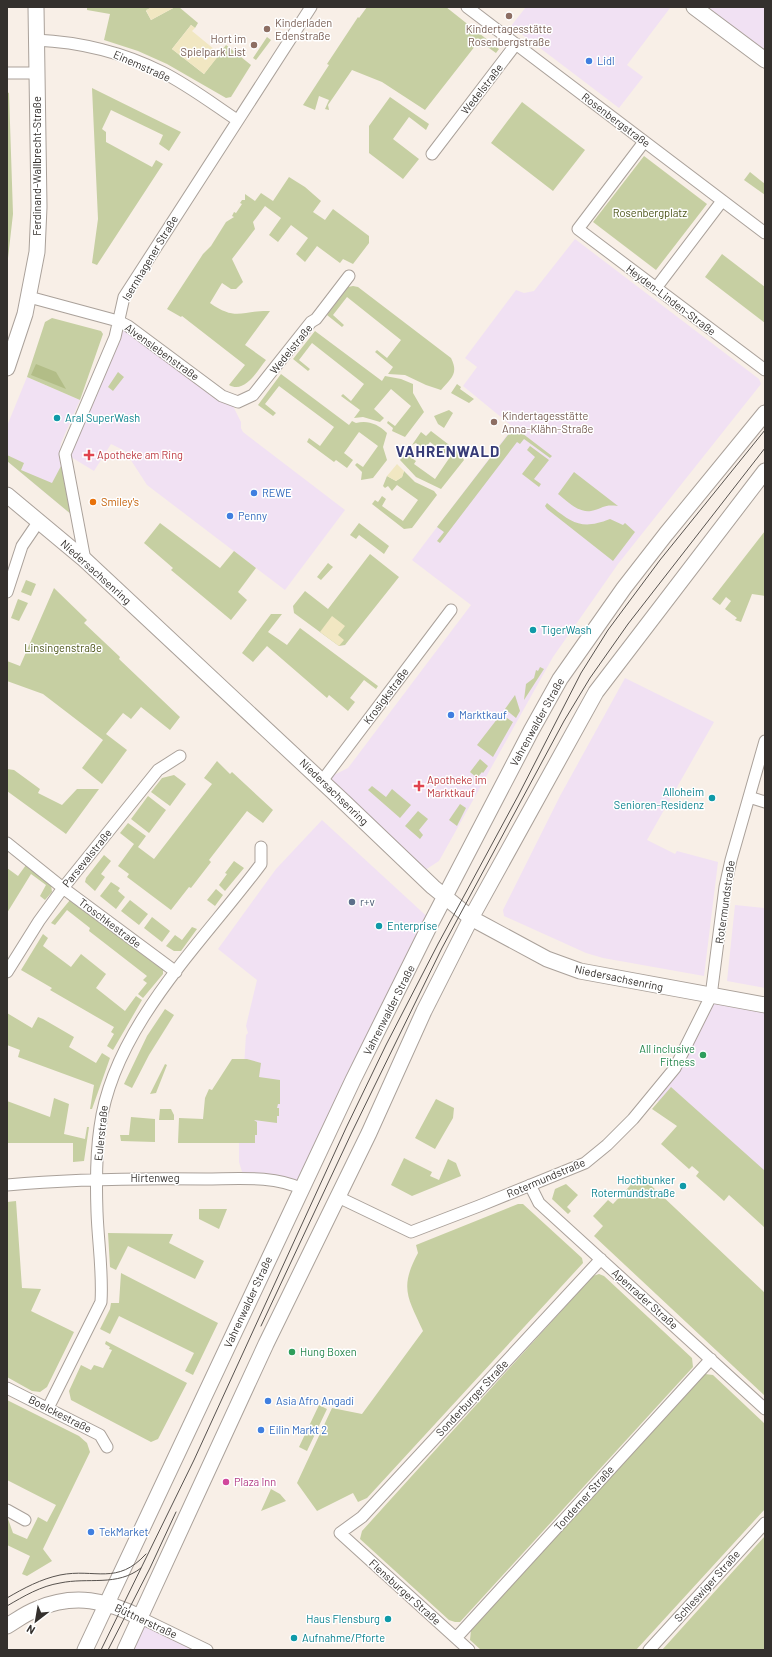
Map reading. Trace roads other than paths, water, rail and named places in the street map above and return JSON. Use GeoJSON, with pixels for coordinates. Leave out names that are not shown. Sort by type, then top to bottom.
{"type":"FeatureCollection","features":[{"type":"Feature","properties":{"kind":"main road","name":"Ferdinand-Wallbrecht-Straße"},"geometry":{"type":"LineString","coordinates":[[7,368],[22,327],[29,298],[36,252],[39,207],[36,7]]}},
{"type":"Feature","properties":{"kind":"main road"},"geometry":{"type":"LineString","coordinates":[[694,7],[765,60]]}},
{"type":"Feature","properties":{"kind":"main road","name":"Vahrenwalder Straße"},"geometry":{"type":"LineString","coordinates":[[85,1650],[353,1080],[528,737],[560,679],[659,543],[765,413]]}},
{"type":"Feature","properties":{"kind":"main road"},"geometry":{"type":"LineString","coordinates":[[125,1650],[263,1351],[344,1200],[424,1011],[471,918],[596,692],[765,471]]}},
{"type":"Feature","properties":{"kind":"main road","name":"Niedersachsenring"},"geometry":{"type":"LineString","coordinates":[[7,495],[85,560],[445,898],[471,918],[547,959],[575,969],[608,978],[765,1005]]}},
{"type":"Feature","properties":{"kind":"main road","name":"Büttnerstraße"},"geometry":{"type":"LineString","coordinates":[[7,1626],[37,1608],[60,1603],[86,1600],[107,1603],[141,1618]]}},
{"type":"Feature","properties":{"kind":"street","name":"Isernhagener Straße"},"geometry":{"type":"LineString","coordinates":[[85,560],[65,454],[115,337],[124,297],[311,7]]}},
{"type":"Feature","properties":{"kind":"street","name":"Rosenbergstraße"},"geometry":{"type":"LineString","coordinates":[[467,7],[765,233]]}},
{"type":"Feature","properties":{"kind":"street","name":"Einemstraße"},"geometry":{"type":"LineString","coordinates":[[36,40],[60,41],[98,48],[130,58],[163,73],[237,120]]}},
{"type":"Feature","properties":{"kind":"street","name":"Wedelstraße"},"geometry":{"type":"LineString","coordinates":[[432,154],[516,44]]}},
{"type":"Feature","properties":{"kind":"street"},"geometry":{"type":"LineString","coordinates":[[7,73],[36,73]]}},
{"type":"Feature","properties":{"kind":"street","name":"Heyden-Linden-Straße"},"geometry":{"type":"LineString","coordinates":[[644,142],[578,229],[765,370]]}},
{"type":"Feature","properties":{"kind":"street"},"geometry":{"type":"LineString","coordinates":[[656,288],[722,201]]}},
{"type":"Feature","properties":{"kind":"street","name":"Wedelstraße"},"geometry":{"type":"LineString","coordinates":[[222,396],[238,402],[253,395],[311,322],[316,319],[349,276]]}},
{"type":"Feature","properties":{"kind":"street","name":"Alvenslebenstraße"},"geometry":{"type":"LineString","coordinates":[[29,298],[118,321],[128,326],[222,396]]}},
{"type":"Feature","properties":{"kind":"street"},"geometry":{"type":"LineString","coordinates":[[7,592],[22,546],[39,521]]}},
{"type":"Feature","properties":{"kind":"street","name":"Krosigkstraße"},"geometry":{"type":"LineString","coordinates":[[322,781],[451,610]]}},
{"type":"Feature","properties":{"kind":"street","name":"Rotermundstraße"},"geometry":{"type":"LineString","coordinates":[[344,1200],[410,1232],[584,1163],[608,1145],[633,1119],[674,1068],[712,996],[725,887],[733,849],[765,741]]}},
{"type":"Feature","properties":{"kind":"street","name":"Parsevalstraße"},"geometry":{"type":"LineString","coordinates":[[7,972],[39,921],[63,888],[158,770],[180,756]]}},
{"type":"Feature","properties":{"kind":"street"},"geometry":{"type":"LineString","coordinates":[[749,797],[765,802]]}},
{"type":"Feature","properties":{"kind":"street","name":"Troschkestraße"},"geometry":{"type":"LineString","coordinates":[[7,843],[63,888],[176,972]]}},
{"type":"Feature","properties":{"kind":"street","name":"Eulerstraße"},"geometry":{"type":"LineString","coordinates":[[48,1408],[100,1302],[102,1286],[97,1211],[97,1178],[100,1128],[104,1103],[119,1058],[134,1032],[176,972],[261,864],[261,847]]}},
{"type":"Feature","properties":{"kind":"street","name":"Hirtenweg"},"geometry":{"type":"LineString","coordinates":[[7,1185],[97,1178],[247,1179],[291,1183],[302,1189]]}},
{"type":"Feature","properties":{"kind":"street","name":"Apenrader Straße"},"geometry":{"type":"LineString","coordinates":[[530,1185],[539,1203],[765,1409]]}},
{"type":"Feature","properties":{"kind":"street","name":"Sonderburger Straße"},"geometry":{"type":"LineString","coordinates":[[340,1534],[362,1517],[601,1259]]}},
{"type":"Feature","properties":{"kind":"street","name":"Tonderner Straße"},"geometry":{"type":"LineString","coordinates":[[456,1638],[711,1359]]}},
{"type":"Feature","properties":{"kind":"street","name":"Boelckestraße"},"geometry":{"type":"LineString","coordinates":[[7,1388],[100,1435],[107,1447]]}},
{"type":"Feature","properties":{"kind":"street"},"geometry":{"type":"LineString","coordinates":[[7,1510],[25,1520]]}},
{"type":"Feature","properties":{"kind":"street","name":"Schleswiger Straße"},"geometry":{"type":"LineString","coordinates":[[649,1650],[765,1523]]}},
{"type":"Feature","properties":{"kind":"street","name":"Flensburger Straße"},"geometry":{"type":"LineString","coordinates":[[340,1534],[469,1650]]}},
{"type":"Feature","properties":{"kind":"street","name":"Büttnerstraße"},"geometry":{"type":"LineString","coordinates":[[141,1618],[207,1650]]}},
{"type":"Feature","properties":{"kind":"tram line"},"geometry":{"type":"LineString","coordinates":[[101,1650],[194,1460],[346,1128],[386,1045],[438,944],[518,796],[581,673],[608,630],[660,560],[765,430]]}},
{"type":"Feature","properties":{"kind":"tram line"},"geometry":{"type":"LineString","coordinates":[[261,1326],[352,1132],[442,948],[564,721],[590,678],[628,624],[765,448]]}},
{"type":"Feature","properties":{"kind":"tram line"},"geometry":{"type":"LineString","coordinates":[[108,1650],[150,1568],[176,1512]]}},
{"type":"Feature","properties":{"kind":"tram line"},"geometry":{"type":"LineString","coordinates":[[7,1598],[33,1584],[60,1575],[73,1573],[105,1574],[125,1570],[135,1564],[146,1554]]}},
{"type":"Feature","properties":{"kind":"tram line"},"geometry":{"type":"LineString","coordinates":[[7,1606],[33,1592],[53,1584],[71,1581],[112,1580],[132,1574],[141,1568]]}},
{"type":"Feature","properties":{"kind":"place","name":"Kindertagesstätte Rosenbergstraße"},"geometry":{"type":"Point","coordinates":[509,16]}},
{"type":"Feature","properties":{"kind":"place","name":"Kinderladen Edenstraße"},"geometry":{"type":"Point","coordinates":[267,29]}},
{"type":"Feature","properties":{"kind":"place","name":"Hort im Spielpark List"},"geometry":{"type":"Point","coordinates":[254,45]}},
{"type":"Feature","properties":{"kind":"place","name":"Lidl"},"geometry":{"type":"Point","coordinates":[589,61]}},
{"type":"Feature","properties":{"kind":"place","name":"Aral SuperWash"},"geometry":{"type":"Point","coordinates":[57,418]}},
{"type":"Feature","properties":{"kind":"place","name":"Kindertagesstätte Anna-Klähn-Straße"},"geometry":{"type":"Point","coordinates":[494,422]}},
{"type":"Feature","properties":{"kind":"place","name":"Apotheke am Ring"},"geometry":{"type":"Point","coordinates":[89,455]}},
{"type":"Feature","properties":{"kind":"place","name":"REWE"},"geometry":{"type":"Point","coordinates":[254,493]}},
{"type":"Feature","properties":{"kind":"place","name":"Smiley's"},"geometry":{"type":"Point","coordinates":[93,502]}},
{"type":"Feature","properties":{"kind":"place","name":"Penny"},"geometry":{"type":"Point","coordinates":[230,516]}},
{"type":"Feature","properties":{"kind":"place","name":"TigerWash"},"geometry":{"type":"Point","coordinates":[533,630]}},
{"type":"Feature","properties":{"kind":"place","name":"Marktkauf"},"geometry":{"type":"Point","coordinates":[451,715]}},
{"type":"Feature","properties":{"kind":"place","name":"Apotheke im Marktkauf"},"geometry":{"type":"Point","coordinates":[419,786]}},
{"type":"Feature","properties":{"kind":"place","name":"Alloheim Senioren-Residenz"},"geometry":{"type":"Point","coordinates":[712,798]}},
{"type":"Feature","properties":{"kind":"place","name":"r+v"},"geometry":{"type":"Point","coordinates":[352,902]}},
{"type":"Feature","properties":{"kind":"place","name":"Enterprise"},"geometry":{"type":"Point","coordinates":[379,926]}},
{"type":"Feature","properties":{"kind":"place","name":"All inclusive Fitness"},"geometry":{"type":"Point","coordinates":[703,1055]}},
{"type":"Feature","properties":{"kind":"place","name":"Hochbunker Rotermundstraße"},"geometry":{"type":"Point","coordinates":[683,1186]}},
{"type":"Feature","properties":{"kind":"place","name":"Hung Boxen"},"geometry":{"type":"Point","coordinates":[292,1352]}},
{"type":"Feature","properties":{"kind":"place","name":"Asia Afro Angadi"},"geometry":{"type":"Point","coordinates":[268,1401]}},
{"type":"Feature","properties":{"kind":"place","name":"Eilin Markt 2"},"geometry":{"type":"Point","coordinates":[261,1430]}},
{"type":"Feature","properties":{"kind":"place","name":"Plaza Inn"},"geometry":{"type":"Point","coordinates":[226,1482]}},
{"type":"Feature","properties":{"kind":"place","name":"TekMarket"},"geometry":{"type":"Point","coordinates":[91,1532]}},
{"type":"Feature","properties":{"kind":"place","name":"Haus Flensburg"},"geometry":{"type":"Point","coordinates":[388,1619]}},
{"type":"Feature","properties":{"kind":"place","name":"Aufnahme/Pforte"},"geometry":{"type":"Point","coordinates":[294,1638]}},
{"type":"Feature","properties":{"kind":"district","name":"VAHRENWALD"},"geometry":{"type":"Point","coordinates":[448,452]}},
{"type":"Feature","properties":{"kind":"park label","name":"Rosenbergplatz"},"geometry":{"type":"Point","coordinates":[650,213]}},
{"type":"Feature","properties":{"kind":"park label","name":"Linsingenstraße"},"geometry":{"type":"Point","coordinates":[63,648]}}]}
